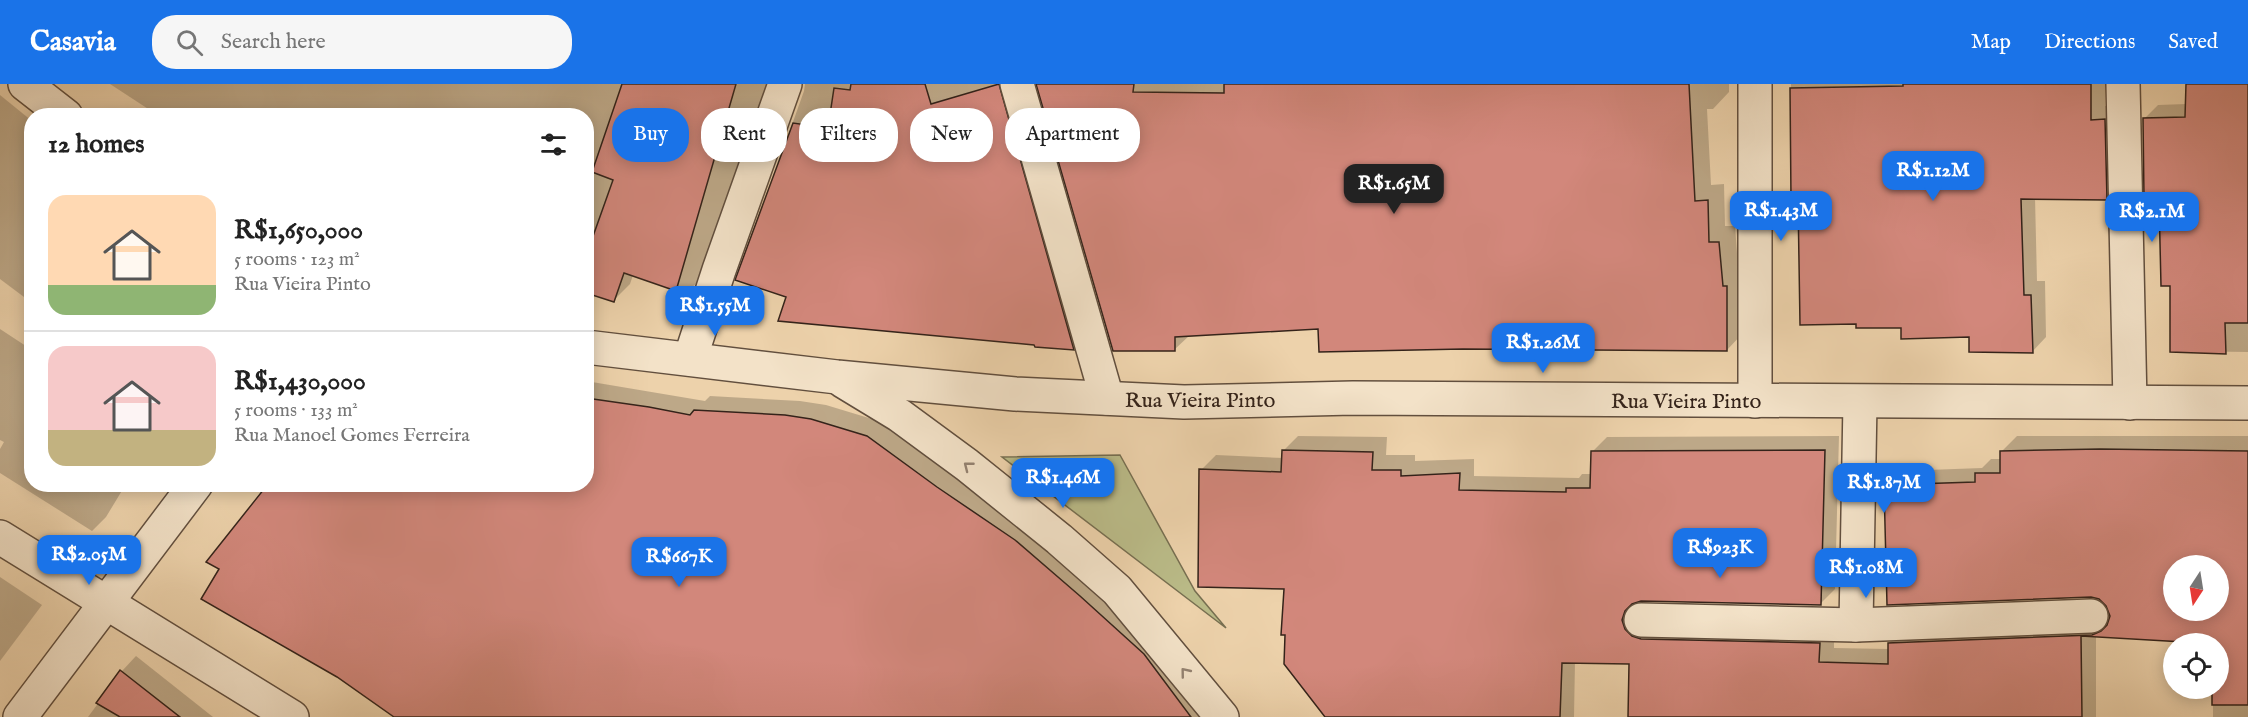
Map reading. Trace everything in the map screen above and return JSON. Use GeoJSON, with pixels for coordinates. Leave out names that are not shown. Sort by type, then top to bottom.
{"type":"FeatureCollection","features":[{"type":"Feature","properties":{"kind":"street"},"geometry":{"type":"LineString","coordinates":[[26,84],[56,108]]}},
{"type":"Feature","properties":{"kind":"street"},"geometry":{"type":"LineString","coordinates":[[690,359],[722,260],[785,84]]}},
{"type":"Feature","properties":{"kind":"street"},"geometry":{"type":"LineString","coordinates":[[1017,84],[1107,398]]}},
{"type":"Feature","properties":{"kind":"street"},"geometry":{"type":"LineString","coordinates":[[1755,84],[1755,401]]}},
{"type":"Feature","properties":{"kind":"street"},"geometry":{"type":"LineString","coordinates":[[2123,84],[2130,403]]}},
{"type":"Feature","properties":{"kind":"street","name":"Rua Vieira Pinto"},"geometry":{"type":"LineString","coordinates":[[594,348],[837,377],[1015,394],[1184,402],[1353,398],[2248,403]]}},
{"type":"Feature","properties":{"kind":"street"},"geometry":{"type":"LineString","coordinates":[[837,377],[899,415],[967,465],[1117,590],[1222,717]]}},
{"type":"Feature","properties":{"kind":"street"},"geometry":{"type":"LineString","coordinates":[[1856,625],[1860,402]]}},
{"type":"Feature","properties":{"kind":"street"},"geometry":{"type":"LineString","coordinates":[[20,717],[190,492]]}},
{"type":"Feature","properties":{"kind":"street"},"geometry":{"type":"LineString","coordinates":[[0,537],[292,717]]}},
{"type":"Feature","properties":{"kind":"street"},"geometry":{"type":"LineString","coordinates":[[1641,620],[1856,625],[2091,615]]}},
{"type":"Feature","properties":{"kind":"green space"},"geometry":{"type":"Polygon","coordinates":[[[1120,455],[1195,591],[1226,628],[1002,457],[1120,455]]]}},
{"type":"Feature","properties":{"kind":"building"},"geometry":{"type":"Polygon","coordinates":[[[622,84],[736,84],[729,108],[701,108],[701,162],[713,162],[676,291],[624,273],[614,302],[594,296],[594,233],[613,180],[594,173],[594,166],[612,113],[612,162],[689,162],[689,108],[614,108],[622,84]]]}},
{"type":"Feature","properties":{"kind":"building"},"geometry":{"type":"Polygon","coordinates":[[[851,84],[925,84],[931,104],[999,84],[1006,108],[1005,162],[1021,162],[1074,350],[778,321],[786,297],[735,280],[779,162],[787,162],[787,139],[793,123],[799,124],[799,162],[898,162],[898,108],[831,108],[834,88],[850,90],[851,84]]]}},
{"type":"Feature","properties":{"kind":"building"},"geometry":{"type":"Polygon","coordinates":[[[1036,84],[1134,84],[1133,92],[1224,93],[1224,84],[1689,84],[1695,201],[1708,200],[1709,242],[1719,242],[1723,286],[1727,286],[1727,351],[1463,349],[1319,352],[1318,329],[1175,337],[1175,351],[1113,351],[1058,162],[1140,162],[1140,108],[1043,108],[1036,84]]]}},
{"type":"Feature","properties":{"kind":"building"},"geometry":{"type":"Polygon","coordinates":[[[1903,84],[2091,84],[2091,120],[2105,119],[2107,200],[2021,199],[2024,295],[2031,295],[2033,353],[1969,352],[1969,337],[1901,339],[1901,328],[1856,328],[1856,324],[1800,325],[1798,199],[1791,199],[1790,88],[1903,86],[1903,84]]]}},
{"type":"Feature","properties":{"kind":"building"},"geometry":{"type":"Polygon","coordinates":[[[2186,84],[2248,84],[2248,323],[2225,323],[2226,354],[2170,352],[2170,286],[2161,286],[2159,201],[2144,200],[2143,118],[2185,117],[2186,84]]]}},
{"type":"Feature","properties":{"kind":"building"},"geometry":{"type":"Polygon","coordinates":[[[594,399],[690,415],[694,410],[785,415],[811,419],[867,436],[1015,540],[1144,654],[1191,717],[394,717],[337,677],[201,599],[219,569],[206,562],[262,492],[594,492],[594,399]]]}},
{"type":"Feature","properties":{"kind":"building"},"geometry":{"type":"Polygon","coordinates":[[[2100,449],[2248,451],[2248,705],[2212,705],[2212,699],[2229,699],[2229,633],[2163,633],[2163,641],[2081,636],[2082,717],[1628,717],[1629,664],[1562,663],[1560,717],[1325,717],[1284,664],[1285,635],[1281,635],[1284,589],[1198,587],[1199,469],[1281,472],[1282,450],[1373,452],[1372,470],[1401,470],[1401,476],[1460,473],[1459,490],[1566,492],[1566,488],[1590,488],[1591,451],[1825,450],[1821,605],[1641,601],[1632,604],[1625,611],[1622,620],[1625,629],[1632,636],[1641,639],[1820,643],[1819,662],[1888,664],[1888,643],[2092,635],[2101,631],[2107,625],[2110,616],[2106,606],[2099,599],[2091,597],[1887,605],[1884,485],[1975,482],[1975,473],[2000,473],[2000,451],[2100,449]]]}},
{"type":"Feature","properties":{"kind":"building"},"geometry":{"type":"Polygon","coordinates":[[[120,670],[180,717],[120,717],[96,703],[120,670]]]}}]}
